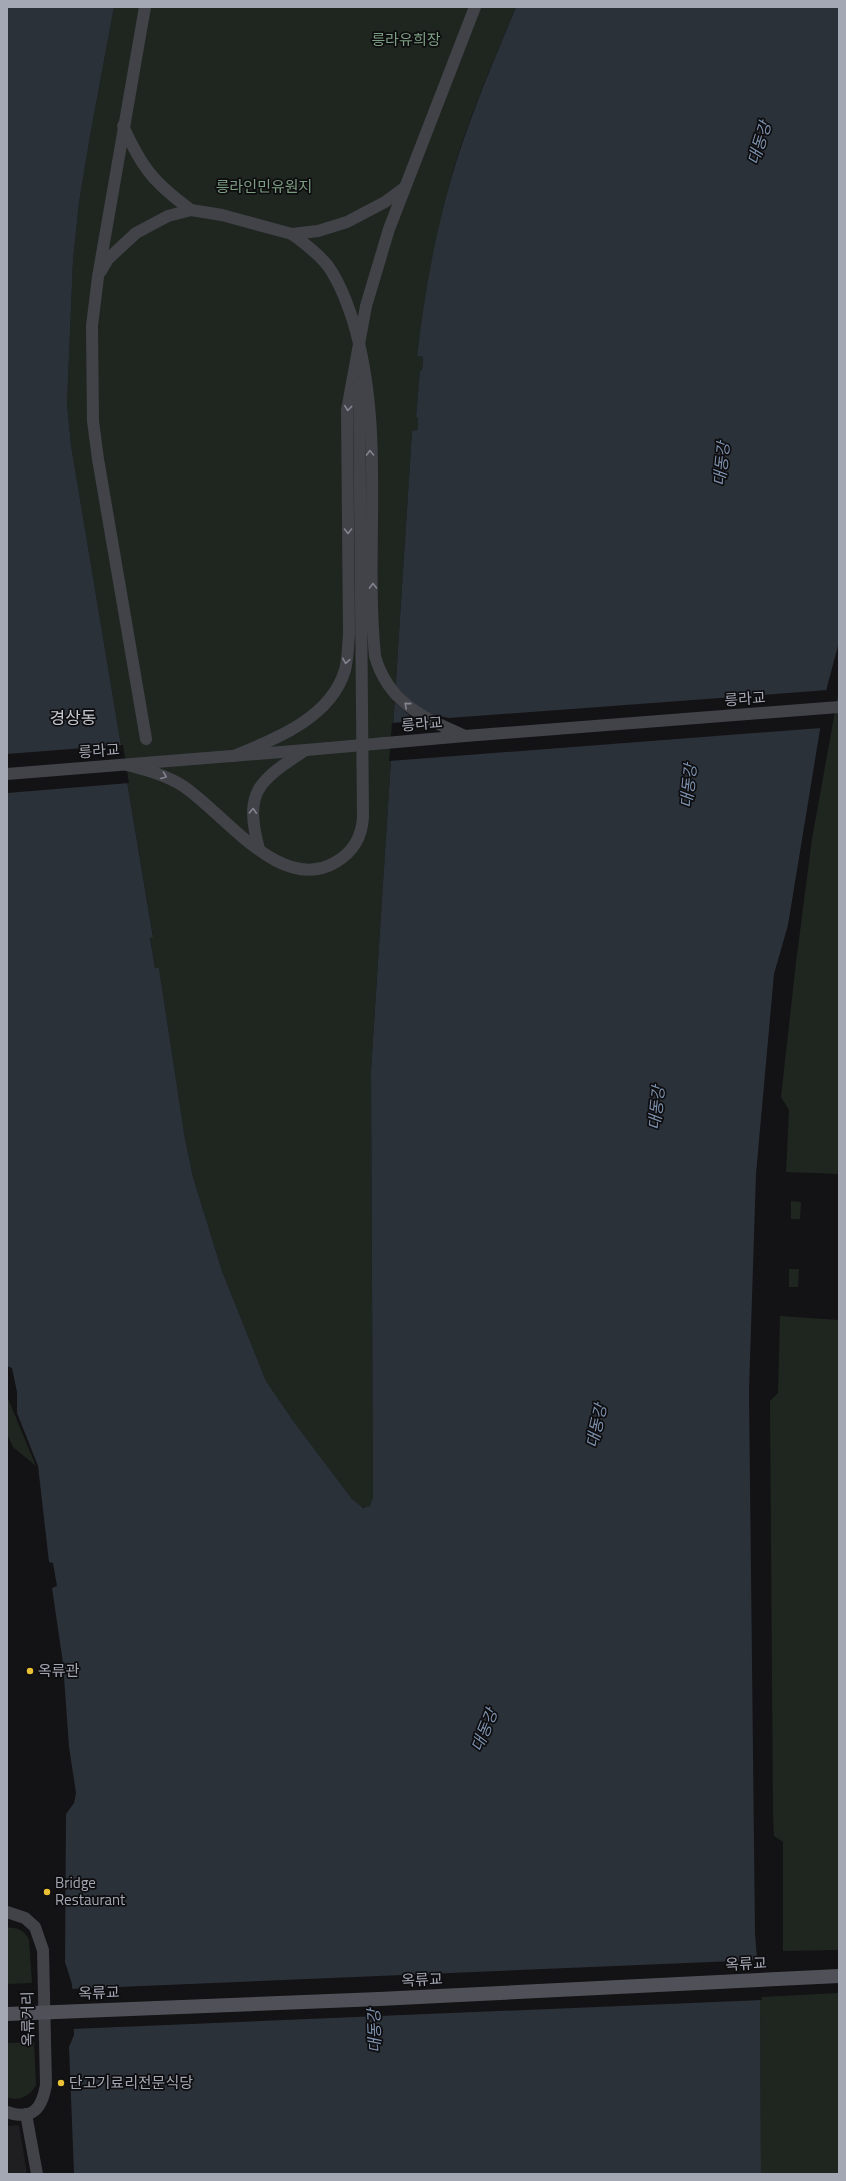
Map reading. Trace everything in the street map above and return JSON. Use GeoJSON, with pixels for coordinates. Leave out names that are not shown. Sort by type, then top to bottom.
{"type":"FeatureCollection","features":[{"type":"Feature","properties":{"kind":"main road"},"geometry":{"type":"LineString","coordinates":[[145,7],[123,126],[98,277],[92,326],[93,421],[98,459],[146,739]]}},
{"type":"Feature","properties":{"kind":"main road"},"geometry":{"type":"LineString","coordinates":[[234,756],[279,737],[321,707],[338,685],[344,670],[349,634],[347,410],[366,306],[378,262],[405,187],[475,7]]}},
{"type":"Feature","properties":{"kind":"main road"},"geometry":{"type":"LineString","coordinates":[[123,126],[132,146],[153,179],[191,210]]}},
{"type":"Feature","properties":{"kind":"main road"},"geometry":{"type":"LineString","coordinates":[[98,277],[108,259],[136,233],[168,216],[191,210],[222,215],[292,234],[318,231],[347,222],[385,202],[405,187]]}},
{"type":"Feature","properties":{"kind":"main road"},"geometry":{"type":"LineString","coordinates":[[292,234],[313,251],[328,266],[337,280],[346,299],[359,342],[370,410],[375,656],[382,676],[397,696],[415,712],[465,736]]}},
{"type":"Feature","properties":{"kind":"main road"},"geometry":{"type":"LineString","coordinates":[[127,765],[174,780],[190,791],[259,849],[280,863],[302,871],[316,871],[343,859],[360,837],[363,817],[359,342]]}},
{"type":"Feature","properties":{"kind":"main road","name":"릉라교"},"geometry":{"type":"LineString","coordinates":[[7,774],[465,736],[839,708]]}},
{"type":"Feature","properties":{"kind":"main road"},"geometry":{"type":"LineString","coordinates":[[259,849],[252,811],[256,795],[274,773],[306,750]]}},
{"type":"Feature","properties":{"kind":"main road","name":"옥류거리"},"geometry":{"type":"LineString","coordinates":[[7,1912],[25,1918],[35,1927],[43,1950],[46,2085],[44,2100],[32,2113],[26,2114]]}},
{"type":"Feature","properties":{"kind":"main road","name":"옥류교"},"geometry":{"type":"LineString","coordinates":[[7,2014],[379,1999],[839,1976]]}},
{"type":"Feature","properties":{"kind":"main road"},"geometry":{"type":"LineString","coordinates":[[7,2112],[18,2115],[26,2114],[37,2174]]}},
{"type":"Feature","properties":{"kind":"shaded area"},"geometry":{"type":"Polygon","coordinates":[[[19,2125],[27,2174],[7,2174],[7,2126],[19,2125]]]}},
{"type":"Feature","properties":{"kind":"green space","name":"릉라인민유원지"},"geometry":{"type":"Polygon","coordinates":[[[114,7],[516,7],[486,78],[459,151],[445,201],[432,258],[417,356],[423,357],[422,371],[420,371],[416,417],[418,416],[418,431],[412,431],[371,1071],[373,1503],[367,1508],[358,1506],[352,1499],[294,1422],[266,1381],[222,1271],[193,1177],[185,1139],[159,968],[155,968],[150,937],[153,936],[71,445],[67,404],[73,260],[79,203],[114,7]]]}},
{"type":"Feature","properties":{"kind":"green space"},"geometry":{"type":"Polygon","coordinates":[[[839,689],[839,1174],[786,1172],[789,1110],[781,1097],[796,962],[812,839],[839,689]]]}},
{"type":"Feature","properties":{"kind":"green space"},"geometry":{"type":"Polygon","coordinates":[[[791,1201],[801,1202],[800,1219],[791,1219],[791,1201]]]}},
{"type":"Feature","properties":{"kind":"green space"},"geometry":{"type":"Polygon","coordinates":[[[789,1269],[799,1269],[798,1287],[789,1287],[789,1269]]]}},
{"type":"Feature","properties":{"kind":"green space"},"geometry":{"type":"Polygon","coordinates":[[[780,1316],[839,1320],[839,1950],[783,1951],[783,1842],[774,1836],[773,1816],[770,1401],[778,1393],[780,1316]]]}},
{"type":"Feature","properties":{"kind":"green space"},"geometry":{"type":"Polygon","coordinates":[[[7,1396],[36,1466],[13,1447],[7,1434],[7,1396]]]}},
{"type":"Feature","properties":{"kind":"green space"},"geometry":{"type":"Polygon","coordinates":[[[7,1928],[20,1930],[29,1940],[32,1983],[7,1984],[7,1928]]]}},
{"type":"Feature","properties":{"kind":"green space"},"geometry":{"type":"Polygon","coordinates":[[[839,1993],[839,2174],[761,2174],[760,1997],[839,1993]]]}},
{"type":"Feature","properties":{"kind":"green space"},"geometry":{"type":"Polygon","coordinates":[[[34,2042],[36,2085],[31,2092],[24,2097],[16,2099],[7,2097],[7,2043],[34,2042]]]}},
{"type":"Feature","properties":{"kind":"water","name":"대동강"},"geometry":{"type":"Polygon","coordinates":[[[7,7],[114,7],[79,203],[73,260],[67,404],[71,445],[153,937],[150,938],[155,968],[159,968],[185,1139],[193,1177],[222,1271],[266,1381],[294,1422],[352,1499],[363,1508],[370,1506],[373,1498],[371,1071],[412,431],[418,430],[418,417],[416,417],[420,370],[422,371],[423,357],[417,356],[432,259],[452,176],[477,102],[516,7],[839,7],[839,642],[827,687],[788,925],[774,974],[756,1174],[749,1391],[755,1933],[760,1997],[761,2174],[74,2174],[69,2047],[74,2035],[72,1984],[65,1962],[66,1814],[74,1803],[76,1793],[69,1747],[63,1663],[52,1588],[57,1586],[53,1563],[49,1562],[38,1466],[17,1413],[17,1392],[12,1368],[7,1366],[7,7]]]}},
{"type":"Feature","properties":{"kind":"pier"},"geometry":{"type":"Polygon","coordinates":[[[394,684],[410,701],[420,708],[434,715],[449,718],[828,690],[821,728],[389,761],[392,723],[416,721],[393,701],[394,684]]]}},
{"type":"Feature","properties":{"kind":"pier"},"geometry":{"type":"Polygon","coordinates":[[[123,745],[129,783],[7,793],[7,754],[123,745]]]}},
{"type":"Feature","properties":{"kind":"pier"},"geometry":{"type":"Polygon","coordinates":[[[759,1960],[762,2000],[71,2029],[70,1989],[759,1960]]]}},
{"type":"Feature","properties":{"kind":"place","name":"옥류관"},"geometry":{"type":"Point","coordinates":[30,1671]}},
{"type":"Feature","properties":{"kind":"place","name":"Bridge Restaurant"},"geometry":{"type":"Point","coordinates":[47,1892]}},
{"type":"Feature","properties":{"kind":"place","name":"단고기료리전문식당"},"geometry":{"type":"Point","coordinates":[61,2083]}},
{"type":"Feature","properties":{"kind":"district","name":"경상동"},"geometry":{"type":"Point","coordinates":[73,718]}},
{"type":"Feature","properties":{"kind":"park label","name":"릉라유희장"},"geometry":{"type":"Point","coordinates":[406,40]}}]}
